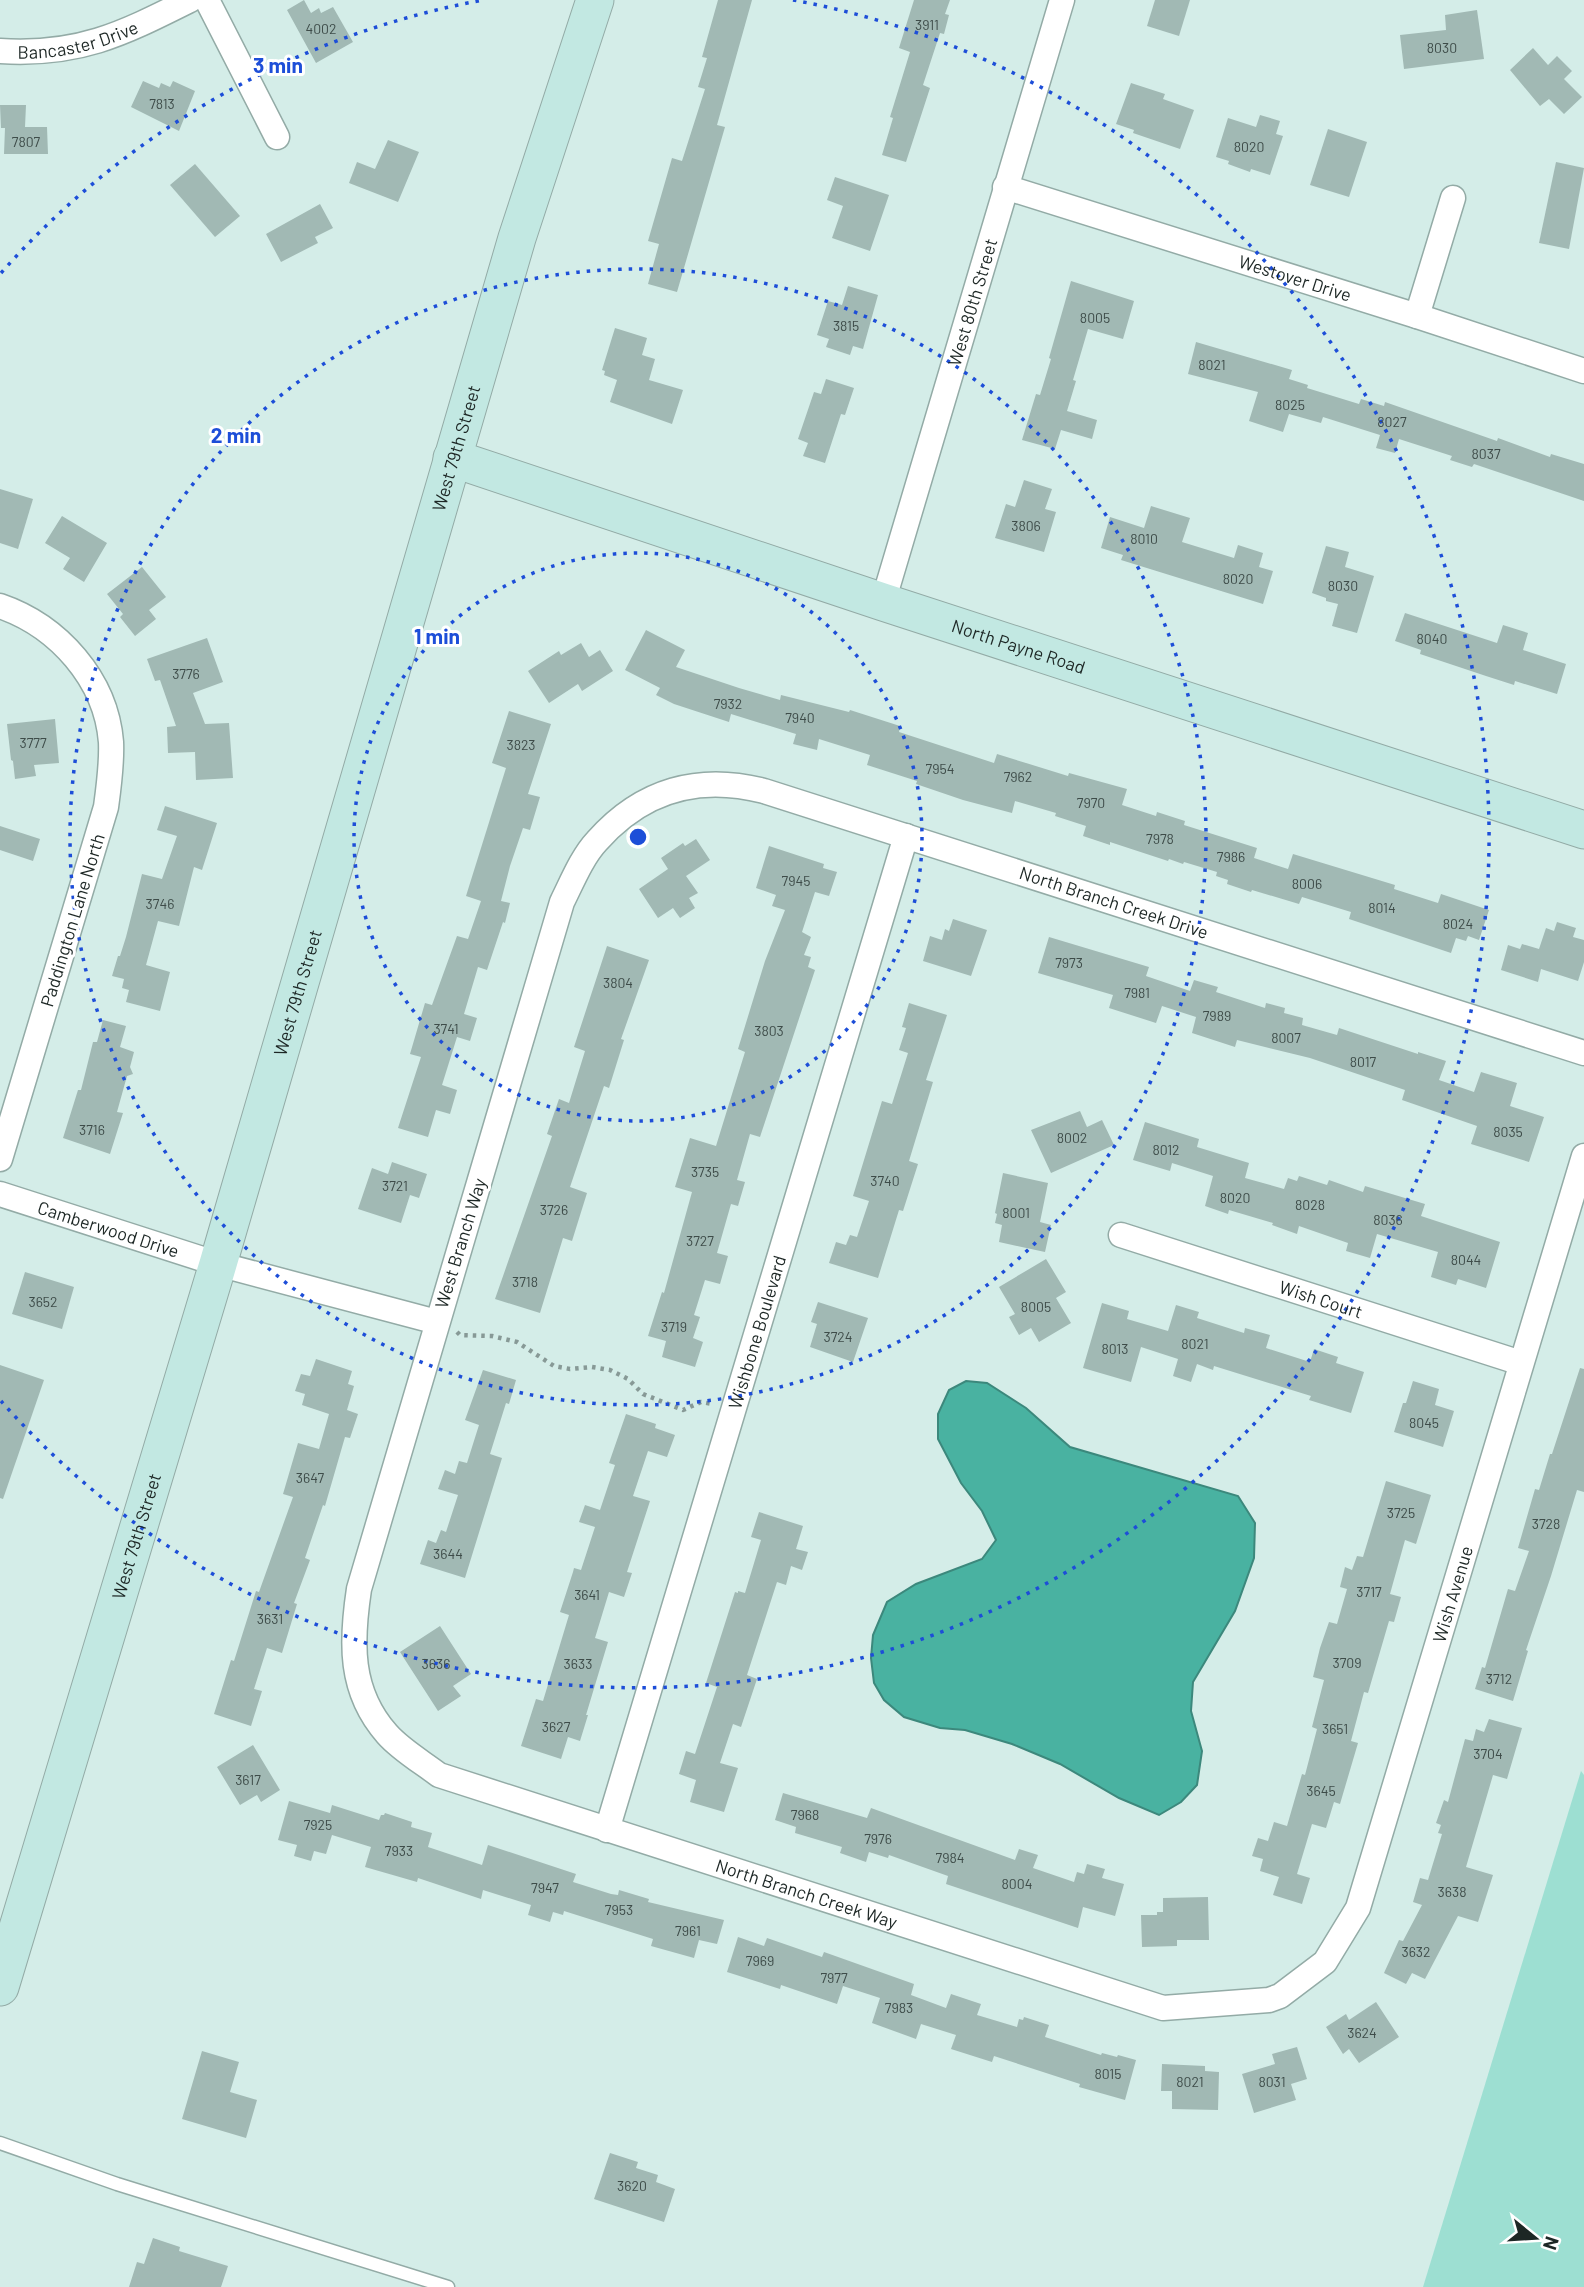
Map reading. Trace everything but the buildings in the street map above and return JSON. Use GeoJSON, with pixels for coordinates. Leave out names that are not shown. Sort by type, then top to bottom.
{"type":"FeatureCollection","features":[{"type":"Feature","properties":{"kind":"main road","name":"West 79th Street"},"geometry":{"type":"LineString","coordinates":[[0,1987],[218,1264],[517,239],[595,0]]}},
{"type":"Feature","properties":{"kind":"main road","name":"North Payne Road"},"geometry":{"type":"LineString","coordinates":[[452,458],[883,602],[1584,830]]}},
{"type":"Feature","properties":{"kind":"street","name":"Bancaster Drive"},"geometry":{"type":"LineString","coordinates":[[0,51],[38,52],[83,46],[136,28],[190,0]]}},
{"type":"Feature","properties":{"kind":"street"},"geometry":{"type":"LineString","coordinates":[[207,0],[278,137]]}},
{"type":"Feature","properties":{"kind":"street","name":"West 80th Street"},"geometry":{"type":"LineString","coordinates":[[883,602],[1062,0]]}},
{"type":"Feature","properties":{"kind":"street","name":"Westover Drive"},"geometry":{"type":"LineString","coordinates":[[1005,187],[1584,371]]}},
{"type":"Feature","properties":{"kind":"street"},"geometry":{"type":"LineString","coordinates":[[1417,316],[1453,198]]}},
{"type":"Feature","properties":{"kind":"street","name":"Paddington Lane North"},"geometry":{"type":"LineString","coordinates":[[0,606],[28,618],[56,637],[71,653],[90,679],[107,720],[111,741],[111,774],[106,807],[0,1159]]}},
{"type":"Feature","properties":{"kind":"street","name":"North Branch Creek Drive"},"geometry":{"type":"LineString","coordinates":[[642,803],[677,788],[701,784],[745,786],[1584,1053]]}},
{"type":"Feature","properties":{"kind":"street","name":"West Branch Way"},"geometry":{"type":"LineString","coordinates":[[370,1712],[357,1677],[353,1651],[359,1589],[562,902],[595,842],[617,821],[642,803]]}},
{"type":"Feature","properties":{"kind":"street","name":"Wishbone Boulevard"},"geometry":{"type":"LineString","coordinates":[[607,1830],[906,836]]}},
{"type":"Feature","properties":{"kind":"street","name":"Wish Avenue"},"geometry":{"type":"LineString","coordinates":[[1269,2000],[1280,1996],[1325,1962],[1358,1908],[1584,1157]]}},
{"type":"Feature","properties":{"kind":"street","name":"Camberwood Drive"},"geometry":{"type":"LineString","coordinates":[[0,1194],[218,1264],[437,1322]]}},
{"type":"Feature","properties":{"kind":"street","name":"Wish Court"},"geometry":{"type":"LineString","coordinates":[[1121,1235],[1521,1363]]}},
{"type":"Feature","properties":{"kind":"street","name":"North Branch Creek Way"},"geometry":{"type":"LineString","coordinates":[[370,1712],[388,1736],[439,1775],[607,1830],[1163,2008],[1269,2000]]}},
{"type":"Feature","properties":{"kind":"lane"},"geometry":{"type":"LineString","coordinates":[[0,2143],[117,2183],[448,2287]]}},
{"type":"Feature","properties":{"kind":"path"},"geometry":{"type":"LineString","coordinates":[[437,1322],[451,1326],[460,1335],[492,1336],[517,1342],[554,1366],[610,1370],[628,1379],[643,1394],[683,1410],[701,1402],[734,1408]]}},
{"type":"Feature","properties":{"kind":"shaded area"},"geometry":{"type":"Polygon","coordinates":[[[966,1381],[987,1383],[1026,1408],[1070,1447],[1238,1496],[1255,1523],[1254,1558],[1235,1611],[1193,1682],[1191,1711],[1202,1751],[1197,1785],[1181,1802],[1159,1815],[1119,1798],[1060,1764],[1012,1744],[965,1730],[940,1728],[904,1717],[884,1700],[874,1683],[871,1658],[873,1635],[887,1602],[916,1584],[982,1559],[996,1540],[982,1511],[961,1483],[938,1439],[938,1414],[949,1390],[966,1381]]]}},
{"type":"Feature","properties":{"kind":"shaded area"},"geometry":{"type":"Polygon","coordinates":[[[1581,1771],[1584,1775],[1584,2287],[1423,2287],[1581,1771]]]}}]}
